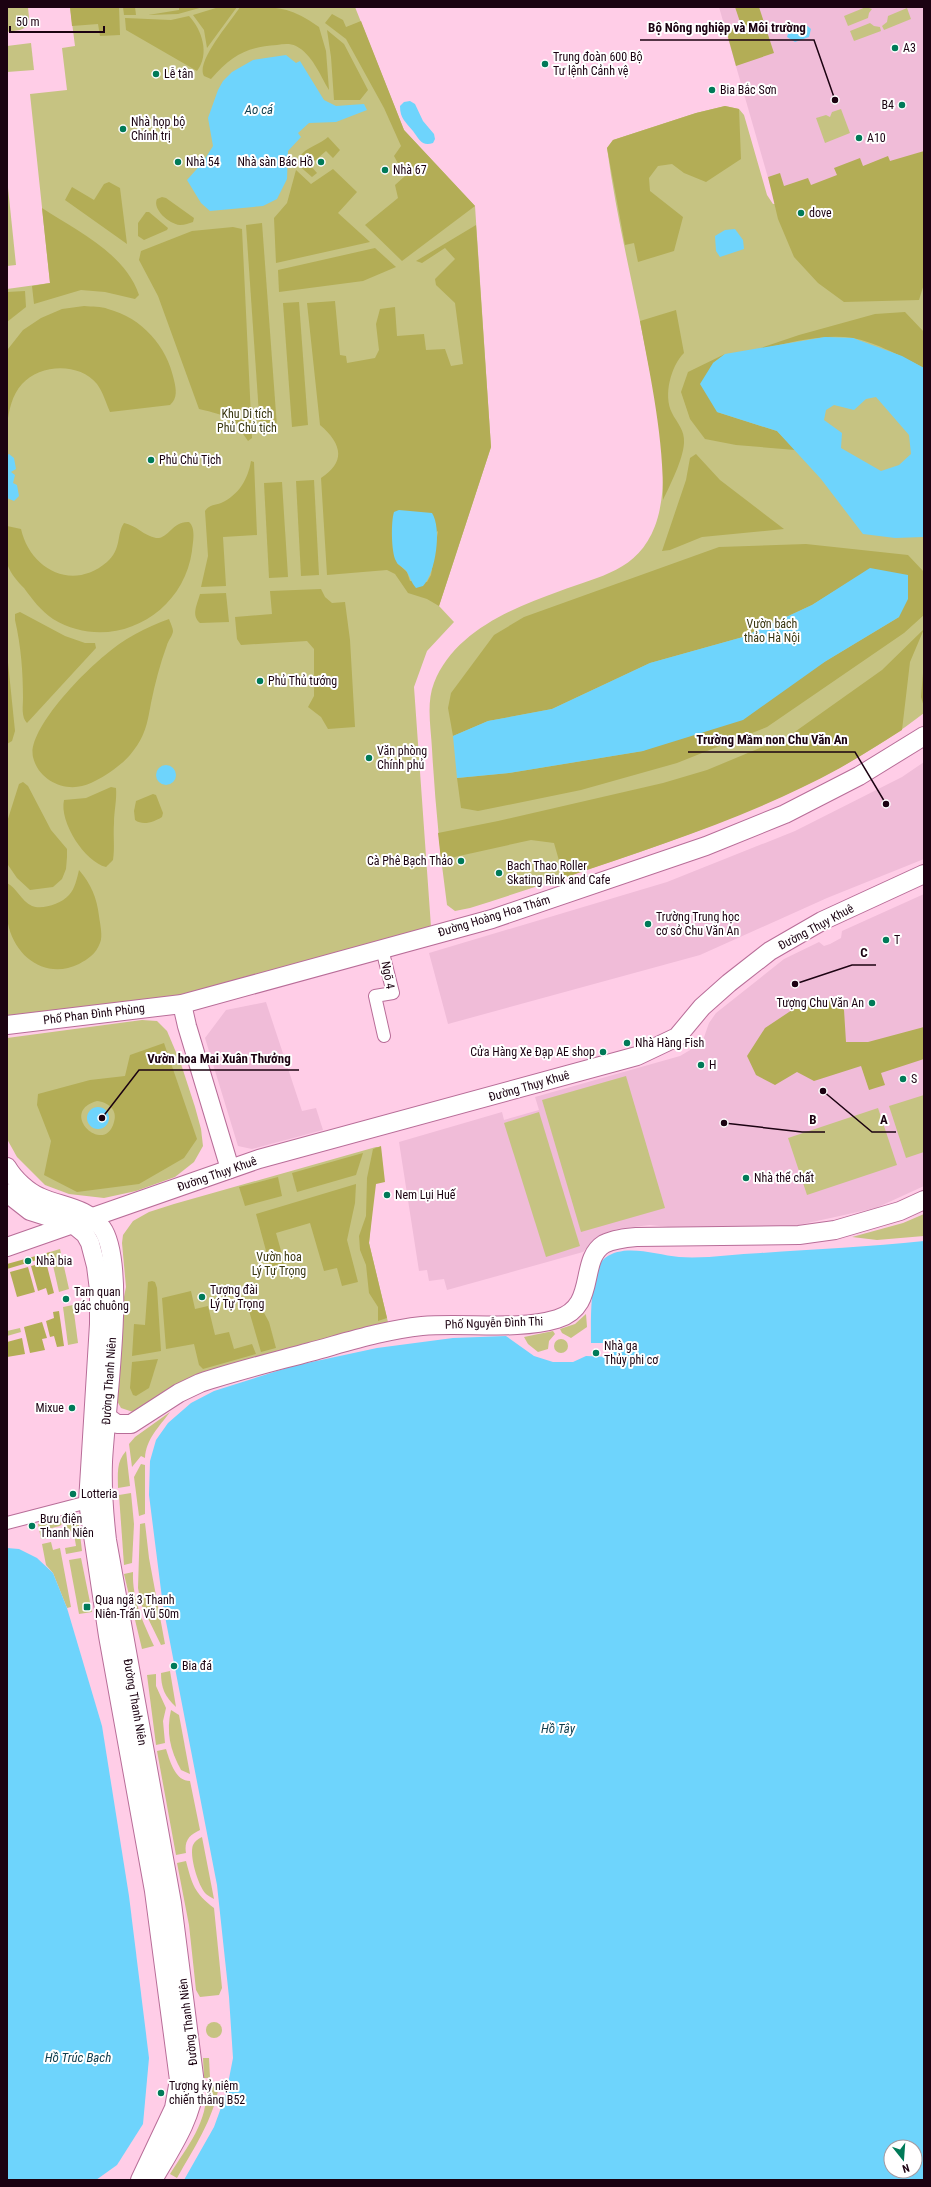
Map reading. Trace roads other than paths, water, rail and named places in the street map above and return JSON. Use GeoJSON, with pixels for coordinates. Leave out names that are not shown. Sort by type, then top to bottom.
{"type":"FeatureCollection","features":[{"type":"Feature","properties":{"kind":"main road","name":"Đường Hoàng Hoa Thám"},"geometry":{"type":"LineString","coordinates":[[182,1004],[492,919],[706,846],[785,814],[807,803],[859,776],[924,736]]}},
{"type":"Feature","properties":{"kind":"main road","name":"Đường Thụy Khuê"},"geometry":{"type":"LineString","coordinates":[[7,1247],[74,1225],[230,1169],[637,1056],[677,1037],[702,1007],[729,983],[770,951],[822,921],[924,874]]}},
{"type":"Feature","properties":{"kind":"main road"},"geometry":{"type":"LineString","coordinates":[[182,1004],[187,1026],[230,1169]]}},
{"type":"Feature","properties":{"kind":"main road","name":"Phố Phan Đình Phùng"},"geometry":{"type":"LineString","coordinates":[[7,1025],[182,1004]]}},
{"type":"Feature","properties":{"kind":"main road"},"geometry":{"type":"LineString","coordinates":[[7,1167],[23,1185],[39,1197],[82,1212],[93,1218]]}},
{"type":"Feature","properties":{"kind":"main road"},"geometry":{"type":"LineString","coordinates":[[7,1193],[30,1211],[74,1225]]}},
{"type":"Feature","properties":{"kind":"main road","name":"Phố Nguyễn Đình Thi"},"geometry":{"type":"LineString","coordinates":[[106,1416],[117,1424],[131,1424],[179,1393],[200,1383],[384,1331],[461,1323],[512,1324],[558,1319],[573,1312],[581,1302],[594,1254],[604,1244],[619,1239],[637,1237],[799,1235],[835,1230],[900,1211],[924,1200]]}},
{"type":"Feature","properties":{"kind":"main road","name":"Đường Thanh Niên"},"geometry":{"type":"LineString","coordinates":[[93,1218],[102,1228],[108,1241],[114,1284],[102,1483],[107,1540],[172,1903],[195,2084],[194,2096],[187,2118],[153,2180]]}},
{"type":"Feature","properties":{"kind":"main road","name":"Đường Thanh Niên"},"geometry":{"type":"LineString","coordinates":[[74,1225],[85,1234],[90,1243],[99,1290],[88,1502],[108,1636],[154,1891],[178,2069],[179,2089],[174,2108],[140,2180]]}},
{"type":"Feature","properties":{"kind":"street","name":"Ngõ 4"},"geometry":{"type":"LineString","coordinates":[[382,949],[393,993],[376,996],[384,1036]]}},
{"type":"Feature","properties":{"kind":"street"},"geometry":{"type":"LineString","coordinates":[[7,1523],[88,1502]]}},
{"type":"Feature","properties":{"kind":"water"},"geometry":{"type":"Polygon","coordinates":[[[804,23],[811,29],[809,37],[795,42],[787,37],[790,28],[804,23]]]}},
{"type":"Feature","properties":{"kind":"water","name":"Ao cá"},"geometry":{"type":"Polygon","coordinates":[[[286,55],[296,63],[300,61],[324,100],[336,106],[364,104],[367,110],[336,122],[309,123],[298,133],[301,137],[288,151],[287,179],[277,199],[263,206],[210,211],[201,203],[187,180],[203,162],[213,146],[208,118],[218,90],[223,81],[232,72],[253,60],[286,55]]]}},
{"type":"Feature","properties":{"kind":"water"},"geometry":{"type":"Polygon","coordinates":[[[410,101],[415,104],[423,121],[434,134],[435,139],[433,143],[426,144],[421,142],[402,117],[400,106],[404,102],[410,101]]]}},
{"type":"Feature","properties":{"kind":"water"},"geometry":{"type":"Polygon","coordinates":[[[735,229],[743,240],[744,249],[720,257],[716,251],[715,236],[725,230],[735,229]]]}},
{"type":"Feature","properties":{"kind":"water"},"geometry":{"type":"Polygon","coordinates":[[[825,337],[853,338],[902,356],[924,368],[924,537],[895,538],[863,534],[821,479],[777,431],[717,412],[700,384],[713,363],[725,354],[825,337]],[[876,397],[866,399],[854,410],[834,405],[826,410],[824,420],[842,433],[841,448],[881,471],[899,465],[911,454],[909,435],[876,397]]]}},
{"type":"Feature","properties":{"kind":"water"},"geometry":{"type":"Polygon","coordinates":[[[9,454],[14,458],[16,469],[11,472],[15,475],[13,483],[17,485],[19,496],[14,501],[7,498],[7,455],[9,454]]]}},
{"type":"Feature","properties":{"kind":"water"},"geometry":{"type":"Polygon","coordinates":[[[399,510],[432,513],[437,529],[436,550],[428,580],[423,586],[416,588],[407,572],[397,563],[394,557],[392,544],[392,522],[394,512],[399,510]]]}},
{"type":"Feature","properties":{"kind":"water"},"geometry":{"type":"Polygon","coordinates":[[[870,568],[908,575],[908,599],[899,617],[826,661],[743,720],[643,751],[509,773],[457,778],[453,736],[488,721],[552,709],[650,663],[743,637],[812,605],[870,568]]]}},
{"type":"Feature","properties":{"kind":"water"},"geometry":{"type":"Polygon","coordinates":[[[162,765],[170,765],[176,771],[176,779],[170,785],[162,785],[156,779],[156,771],[162,765]]]}},
{"type":"Feature","properties":{"kind":"water"},"geometry":{"type":"Polygon","coordinates":[[[98,1107],[106,1110],[109,1118],[106,1126],[98,1129],[90,1126],[87,1118],[90,1110],[98,1107]]]}},
{"type":"Feature","properties":{"kind":"water","name":"Hồ Tây"},"geometry":{"type":"Polygon","coordinates":[[[924,1241],[924,2180],[184,2180],[214,2127],[226,2094],[233,2058],[229,1997],[217,1885],[163,1606],[149,1495],[150,1461],[156,1440],[168,1423],[191,1403],[214,1391],[293,1366],[377,1348],[453,1338],[506,1336],[534,1356],[553,1362],[573,1362],[586,1356],[610,1357],[611,1343],[591,1343],[592,1298],[596,1273],[600,1264],[605,1258],[622,1251],[641,1251],[679,1257],[699,1257],[924,1241]]]}},
{"type":"Feature","properties":{"kind":"water","name":"Hồ Trúc Bạch"},"geometry":{"type":"Polygon","coordinates":[[[7,1548],[19,1549],[37,1558],[53,1573],[67,1608],[102,1726],[129,1896],[149,2058],[143,2124],[117,2165],[96,2180],[7,2180],[7,1548]]]}},
{"type":"Feature","properties":{"kind":"place","name":"A3"},"geometry":{"type":"Point","coordinates":[895,48]}},
{"type":"Feature","properties":{"kind":"place","name":"Trung đoàn 600 Bộ Tư lệnh Cảnh vệ"},"geometry":{"type":"Point","coordinates":[545,64]}},
{"type":"Feature","properties":{"kind":"place","name":"Lễ tân"},"geometry":{"type":"Point","coordinates":[156,74]}},
{"type":"Feature","properties":{"kind":"place","name":"Bia Bắc Sơn"},"geometry":{"type":"Point","coordinates":[712,90]}},
{"type":"Feature","properties":{"kind":"place","name":"Bộ Nông nghiệp và Môi trường"},"geometry":{"type":"Point","coordinates":[835,100]}},
{"type":"Feature","properties":{"kind":"place","name":"B4"},"geometry":{"type":"Point","coordinates":[902,105]}},
{"type":"Feature","properties":{"kind":"place","name":"Nhà họp bộ Chính trị"},"geometry":{"type":"Point","coordinates":[123,129]}},
{"type":"Feature","properties":{"kind":"place","name":"A10"},"geometry":{"type":"Point","coordinates":[859,138]}},
{"type":"Feature","properties":{"kind":"place","name":"Nhà 54"},"geometry":{"type":"Point","coordinates":[178,162]}},
{"type":"Feature","properties":{"kind":"place","name":"Nhà sàn Bác Hồ"},"geometry":{"type":"Point","coordinates":[321,162]}},
{"type":"Feature","properties":{"kind":"place","name":"Nhà 67"},"geometry":{"type":"Point","coordinates":[385,170]}},
{"type":"Feature","properties":{"kind":"place","name":"dove"},"geometry":{"type":"Point","coordinates":[801,213]}},
{"type":"Feature","properties":{"kind":"place","name":"Phủ Chủ Tịch"},"geometry":{"type":"Point","coordinates":[151,460]}},
{"type":"Feature","properties":{"kind":"place","name":"Phủ Thủ tướng"},"geometry":{"type":"Point","coordinates":[260,681]}},
{"type":"Feature","properties":{"kind":"place","name":"Văn phòng Chính phủ"},"geometry":{"type":"Point","coordinates":[369,758]}},
{"type":"Feature","properties":{"kind":"place","name":"Trường Mầm non Chu Văn An"},"geometry":{"type":"Point","coordinates":[886,804]}},
{"type":"Feature","properties":{"kind":"place","name":"Cà Phê Bạch Thảo"},"geometry":{"type":"Point","coordinates":[461,861]}},
{"type":"Feature","properties":{"kind":"place","name":"Bach Thao Roller Skating Rink and Cafe"},"geometry":{"type":"Point","coordinates":[499,873]}},
{"type":"Feature","properties":{"kind":"place","name":"Trường Trung học cơ sở Chu Văn An"},"geometry":{"type":"Point","coordinates":[648,924]}},
{"type":"Feature","properties":{"kind":"place","name":"T"},"geometry":{"type":"Point","coordinates":[886,940]}},
{"type":"Feature","properties":{"kind":"place","name":"C"},"geometry":{"type":"Point","coordinates":[795,984]}},
{"type":"Feature","properties":{"kind":"place","name":"Tượng Chu Văn An"},"geometry":{"type":"Point","coordinates":[872,1003]}},
{"type":"Feature","properties":{"kind":"place","name":"Nhà Hàng Fish"},"geometry":{"type":"Point","coordinates":[627,1043]}},
{"type":"Feature","properties":{"kind":"place","name":"Cửa Hàng Xe Đạp AE shop"},"geometry":{"type":"Point","coordinates":[603,1052]}},
{"type":"Feature","properties":{"kind":"place","name":"H"},"geometry":{"type":"Point","coordinates":[701,1065]}},
{"type":"Feature","properties":{"kind":"place","name":"S"},"geometry":{"type":"Point","coordinates":[903,1079]}},
{"type":"Feature","properties":{"kind":"place","name":"A"},"geometry":{"type":"Point","coordinates":[823,1091]}},
{"type":"Feature","properties":{"kind":"place","name":"Vườn hoa Mai Xuân Thưởng"},"geometry":{"type":"Point","coordinates":[102,1118]}},
{"type":"Feature","properties":{"kind":"place","name":"B"},"geometry":{"type":"Point","coordinates":[724,1123]}},
{"type":"Feature","properties":{"kind":"place","name":"Nhà thể chất"},"geometry":{"type":"Point","coordinates":[746,1178]}},
{"type":"Feature","properties":{"kind":"place","name":"Nem Lụi Huế"},"geometry":{"type":"Point","coordinates":[387,1195]}},
{"type":"Feature","properties":{"kind":"place","name":"Nhà bia"},"geometry":{"type":"Point","coordinates":[28,1261]}},
{"type":"Feature","properties":{"kind":"place","name":"Tượng đài Lý Tự Trọng"},"geometry":{"type":"Point","coordinates":[202,1297]}},
{"type":"Feature","properties":{"kind":"place","name":"Tam quan gác chuông"},"geometry":{"type":"Point","coordinates":[66,1299]}},
{"type":"Feature","properties":{"kind":"place","name":"Nhà ga Thủy phi cơ"},"geometry":{"type":"Point","coordinates":[596,1353]}},
{"type":"Feature","properties":{"kind":"place","name":"Mixue"},"geometry":{"type":"Point","coordinates":[72,1408]}},
{"type":"Feature","properties":{"kind":"place","name":"Lotteria"},"geometry":{"type":"Point","coordinates":[73,1494]}},
{"type":"Feature","properties":{"kind":"place","name":"Bưu điện Thanh Niên"},"geometry":{"type":"Point","coordinates":[32,1526]}},
{"type":"Feature","properties":{"kind":"place","name":"Qua ngã 3 Thanh Niên-Trấn Vũ 50m"},"geometry":{"type":"Point","coordinates":[87,1607]}},
{"type":"Feature","properties":{"kind":"place","name":"Bia đá"},"geometry":{"type":"Point","coordinates":[174,1666]}},
{"type":"Feature","properties":{"kind":"place","name":"Tượng kỷ niệm chiến thắng B52"},"geometry":{"type":"Point","coordinates":[161,2093]}},
{"type":"Feature","properties":{"kind":"park label","name":"Khu Di tích Phủ Chủ tịch"},"geometry":{"type":"Point","coordinates":[247,421]}},
{"type":"Feature","properties":{"kind":"park label","name":"Vườn bách thảo Hà Nội"},"geometry":{"type":"Point","coordinates":[772,631]}},
{"type":"Feature","properties":{"kind":"park label","name":"Vườn hoa Lý Tự Trọng"},"geometry":{"type":"Point","coordinates":[279,1264]}}]}
